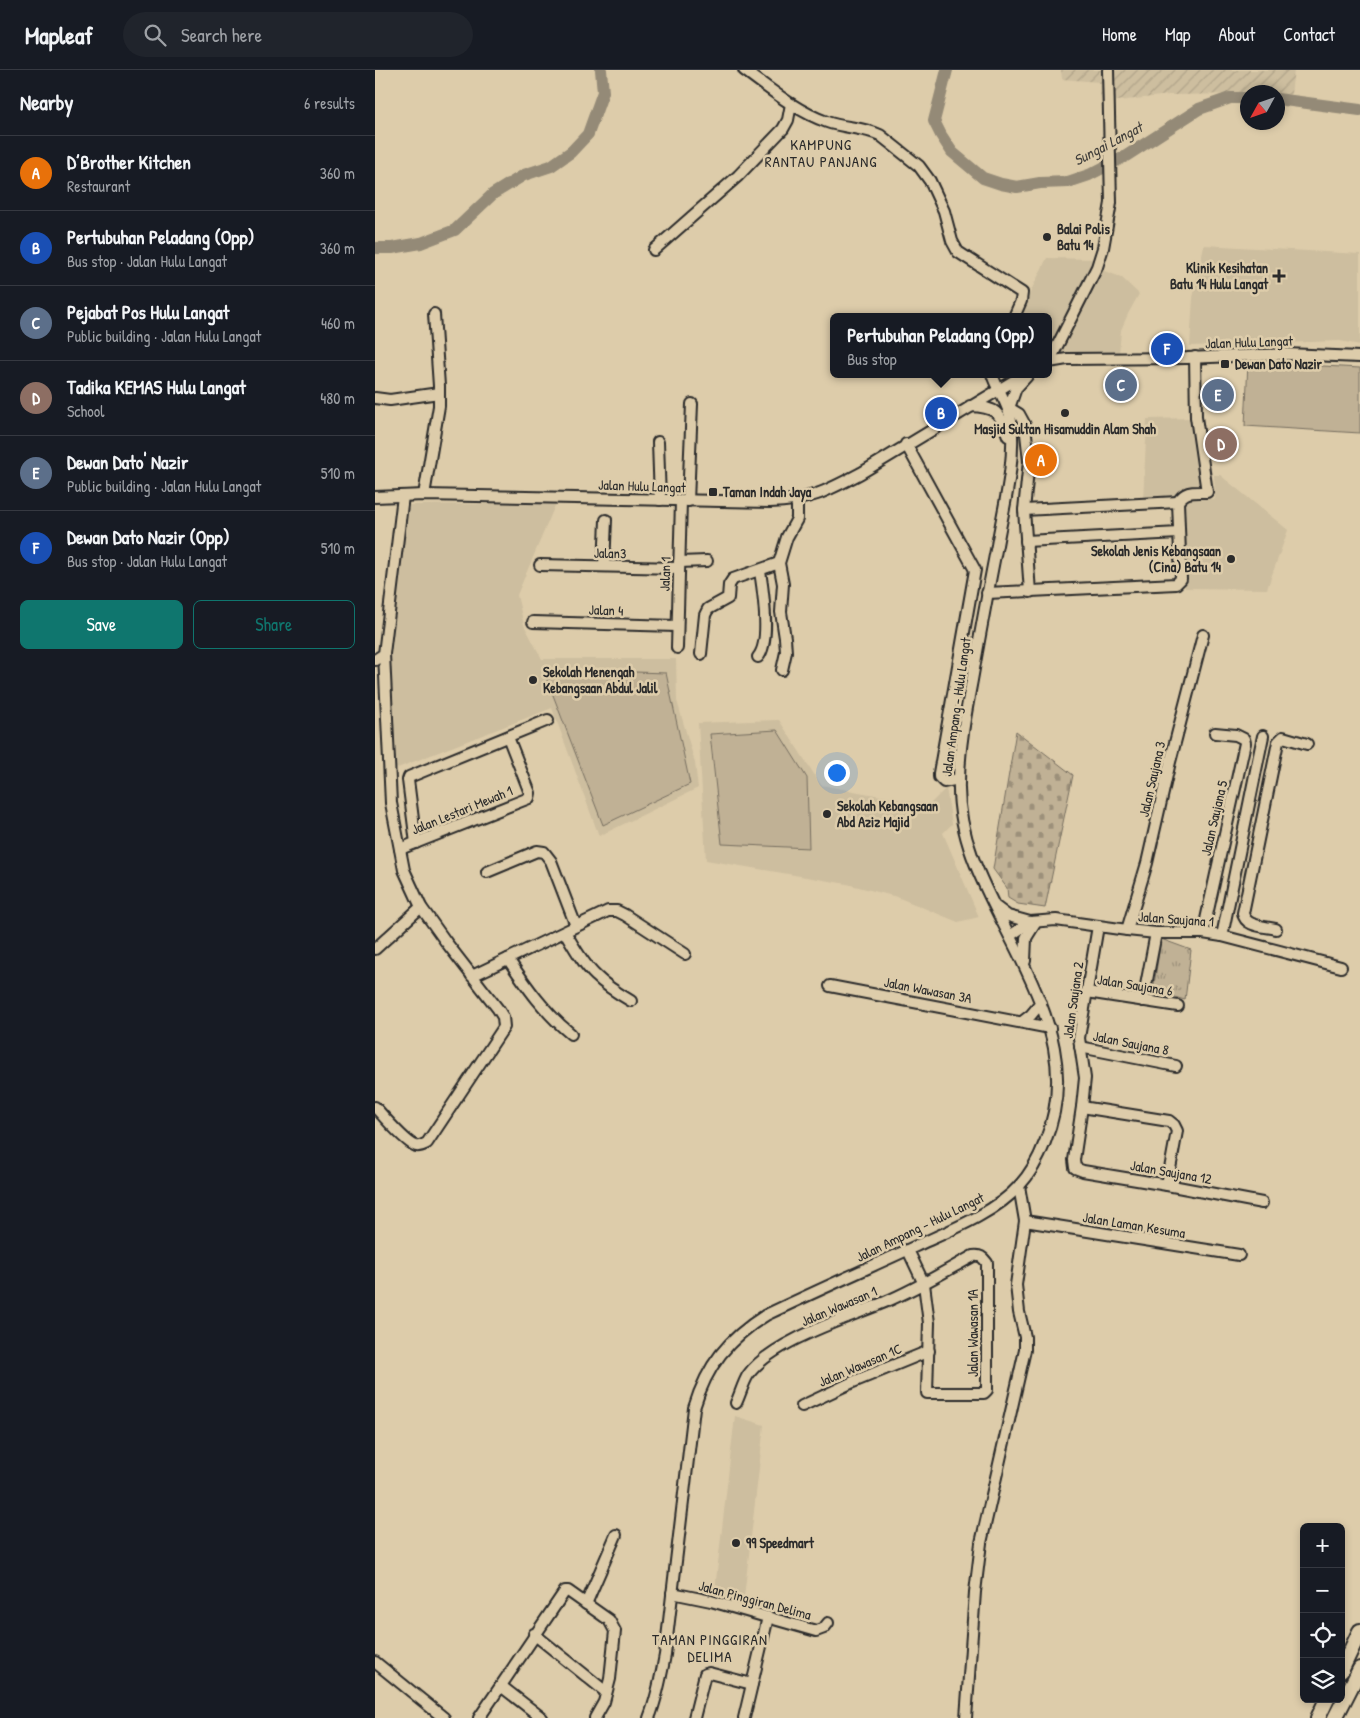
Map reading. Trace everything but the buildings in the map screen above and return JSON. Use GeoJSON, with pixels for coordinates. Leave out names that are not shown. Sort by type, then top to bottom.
{"type":"FeatureCollection","features":[{"type":"Feature","properties":{"kind":"highway"},"geometry":{"type":"LineString","coordinates":[[1345,1663],[1360,1631]]}},
{"type":"Feature","properties":{"kind":"highway"},"geometry":{"type":"LineString","coordinates":[[1335,1718],[1360,1668]]}},
{"type":"Feature","properties":{"kind":"highway"},"geometry":{"type":"LineString","coordinates":[[1318,1718],[1325,1703]]}},
{"type":"Feature","properties":{"kind":"street"},"geometry":{"type":"LineString","coordinates":[[744,70],[791,104],[813,117],[880,135],[919,166],[930,181],[944,211],[957,252],[1021,291],[1021,301],[1015,313]]}},
{"type":"Feature","properties":{"kind":"street"},"geometry":{"type":"LineString","coordinates":[[1052,356],[1097,267],[1103,248],[1111,203],[1108,70]]}},
{"type":"Feature","properties":{"kind":"street"},"geometry":{"type":"LineString","coordinates":[[655,250],[738,176],[776,136],[788,120],[791,104]]}},
{"type":"Feature","properties":{"kind":"street"},"geometry":{"type":"LineString","coordinates":[[424,496],[439,406],[433,314]]}},
{"type":"Feature","properties":{"kind":"street","name":"Jalan Hulu Langat"},"geometry":{"type":"LineString","coordinates":[[1052,362],[1067,359],[1286,354],[1360,358]]}},
{"type":"Feature","properties":{"kind":"street"},"geometry":{"type":"LineString","coordinates":[[987,593],[1176,584],[1181,579],[1178,502],[1188,492],[1207,492],[1196,417],[1195,357]]}},
{"type":"Feature","properties":{"kind":"street","name":"Jalan Ampang - Hulu Langat"},"geometry":{"type":"LineString","coordinates":[[649,1718],[660,1682],[692,1422],[701,1388],[711,1368],[725,1349],[743,1330],[766,1315],[908,1250],[1001,1202],[1019,1186],[1040,1155],[1055,1113],[1058,1079],[1056,1056],[1050,1028],[1026,969],[981,879],[963,831],[959,797],[965,719],[1007,492],[1012,449],[1009,408],[994,378]]}},
{"type":"Feature","properties":{"kind":"street","name":"Jalan Hulu Langat"},"geometry":{"type":"LineString","coordinates":[[375,497],[424,496],[770,502],[812,497],[837,486],[1018,378]]}},
{"type":"Feature","properties":{"kind":"street"},"geometry":{"type":"LineString","coordinates":[[1026,378],[1016,388],[1009,408],[1019,414],[1027,437],[1029,461],[1024,510],[1030,592]]}},
{"type":"Feature","properties":{"kind":"street"},"geometry":{"type":"LineString","coordinates":[[375,398],[390,400],[439,394]]}},
{"type":"Feature","properties":{"kind":"street","name":"Jalan 1"},"geometry":{"type":"LineString","coordinates":[[677,648],[679,565],[692,404]]}},
{"type":"Feature","properties":{"kind":"street"},"geometry":{"type":"LineString","coordinates":[[969,406],[992,409],[999,414],[1012,449]]}},
{"type":"Feature","properties":{"kind":"street"},"geometry":{"type":"LineString","coordinates":[[658,442],[660,500]]}},
{"type":"Feature","properties":{"kind":"street"},"geometry":{"type":"LineString","coordinates":[[906,444],[975,570],[939,773],[940,779],[944,782],[959,779]]}},
{"type":"Feature","properties":{"kind":"street"},"geometry":{"type":"LineString","coordinates":[[375,1107],[407,1141],[415,1146],[427,1143],[504,1026],[503,1016],[471,976],[421,906],[404,870],[391,803],[380,657],[403,496]]}},
{"type":"Feature","properties":{"kind":"street"},"geometry":{"type":"LineString","coordinates":[[782,670],[786,652],[781,612],[783,584],[779,563],[787,537],[797,519],[797,499]]}},
{"type":"Feature","properties":{"kind":"street"},"geometry":{"type":"LineString","coordinates":[[1024,510],[1178,502]]}},
{"type":"Feature","properties":{"kind":"street"},"geometry":{"type":"LineString","coordinates":[[604,566],[606,520]]}},
{"type":"Feature","properties":{"kind":"street"},"geometry":{"type":"LineString","coordinates":[[1026,541],[1179,533]]}},
{"type":"Feature","properties":{"kind":"street","name":"Jalan3"},"geometry":{"type":"LineString","coordinates":[[540,565],[679,565],[707,561]]}},
{"type":"Feature","properties":{"kind":"street"},"geometry":{"type":"LineString","coordinates":[[701,654],[706,611],[728,598],[729,585],[733,579],[779,563]]}},
{"type":"Feature","properties":{"kind":"street"},"geometry":{"type":"LineString","coordinates":[[758,657],[761,654],[764,639],[764,597],[760,570]]}},
{"type":"Feature","properties":{"kind":"street","name":"Jalan 4"},"geometry":{"type":"LineString","coordinates":[[533,622],[677,626]]}},
{"type":"Feature","properties":{"kind":"street","name":"Jalan Saujana 3"},"geometry":{"type":"LineString","coordinates":[[1127,930],[1147,863],[1170,762],[1203,635]]}},
{"type":"Feature","properties":{"kind":"street"},"geometry":{"type":"LineString","coordinates":[[415,843],[408,778],[548,720]]}},
{"type":"Feature","properties":{"kind":"street","name":"Jalan Saujana 5"},"geometry":{"type":"LineString","coordinates":[[1203,933],[1245,744],[1244,739],[1236,734],[1215,733]]}},
{"type":"Feature","properties":{"kind":"street"},"geometry":{"type":"LineString","coordinates":[[1222,936],[1263,736]]}},
{"type":"Feature","properties":{"kind":"street","name":"Jalan Lestari Mewah 1"},"geometry":{"type":"LineString","coordinates":[[400,849],[529,798],[530,793],[508,737]]}},
{"type":"Feature","properties":{"kind":"street"},"geometry":{"type":"LineString","coordinates":[[1276,929],[1247,922],[1243,912],[1277,742],[1283,737],[1307,744]]}},
{"type":"Feature","properties":{"kind":"street"},"geometry":{"type":"LineString","coordinates":[[1245,824],[1261,826]]}},
{"type":"Feature","properties":{"kind":"street"},"geometry":{"type":"LineString","coordinates":[[487,872],[537,851],[544,852],[551,861],[576,926]]}},
{"type":"Feature","properties":{"kind":"street","name":"Jalan Saujana 1"},"geometry":{"type":"LineString","coordinates":[[994,904],[1008,916],[1033,922],[1055,920],[1156,933],[1203,933],[1222,936],[1341,967]]}},
{"type":"Feature","properties":{"kind":"street"},"geometry":{"type":"LineString","coordinates":[[375,949],[421,906]]}},
{"type":"Feature","properties":{"kind":"street"},"geometry":{"type":"LineString","coordinates":[[471,976],[608,911],[617,911],[625,914],[685,954]]}},
{"type":"Feature","properties":{"kind":"street"},"geometry":{"type":"LineString","coordinates":[[1010,936],[1033,922]]}},
{"type":"Feature","properties":{"kind":"street"},"geometry":{"type":"LineString","coordinates":[[1026,969],[1024,954],[1025,938],[1033,922]]}},
{"type":"Feature","properties":{"kind":"street","name":"Jalan Saujana 2"},"geometry":{"type":"LineString","coordinates":[[1075,1168],[1074,1160],[1085,1078],[1079,1038],[1098,926]]}},
{"type":"Feature","properties":{"kind":"street"},"geometry":{"type":"LineString","coordinates":[[565,932],[585,964],[595,976],[631,1001]]}},
{"type":"Feature","properties":{"kind":"street"},"geometry":{"type":"LineString","coordinates":[[1143,1001],[1156,933]]}},
{"type":"Feature","properties":{"kind":"street"},"geometry":{"type":"LineString","coordinates":[[508,959],[536,999],[554,1020],[571,1034]]}},
{"type":"Feature","properties":{"kind":"street","name":"Jalan Wawasan 3A"},"geometry":{"type":"LineString","coordinates":[[830,986],[1050,1028]]}},
{"type":"Feature","properties":{"kind":"street","name":"Jalan Saujana 6"},"geometry":{"type":"LineString","coordinates":[[1087,992],[1177,1006]]}},
{"type":"Feature","properties":{"kind":"street"},"geometry":{"type":"LineString","coordinates":[[1022,1022],[1041,1003]]}},
{"type":"Feature","properties":{"kind":"street","name":"Jalan Saujana 8"},"geometry":{"type":"LineString","coordinates":[[1080,1047],[1176,1066]]}},
{"type":"Feature","properties":{"kind":"street"},"geometry":{"type":"LineString","coordinates":[[1082,1107],[1169,1122],[1174,1125],[1177,1131],[1167,1185]]}},
{"type":"Feature","properties":{"kind":"street","name":"Jalan Saujana 12"},"geometry":{"type":"LineString","coordinates":[[1075,1168],[1262,1203]]}},
{"type":"Feature","properties":{"kind":"street"},"geometry":{"type":"LineString","coordinates":[[966,1718],[975,1592],[981,1543],[1025,1350],[1025,1336],[1019,1312],[1016,1286],[1025,1221],[1019,1186]]}},
{"type":"Feature","properties":{"kind":"street","name":"Jalan Laman Kesuma"},"geometry":{"type":"LineString","coordinates":[[1025,1221],[1239,1255]]}},
{"type":"Feature","properties":{"kind":"street"},"geometry":{"type":"LineString","coordinates":[[908,1250],[924,1284],[929,1323],[929,1351]]}},
{"type":"Feature","properties":{"kind":"street","name":"Jalan Wawasan 1A"},"geometry":{"type":"LineString","coordinates":[[929,1351],[927,1393],[984,1393],[987,1390],[987,1263],[977,1255],[973,1256]]}},
{"type":"Feature","properties":{"kind":"street","name":"Jalan Wawasan 1"},"geometry":{"type":"LineString","coordinates":[[736,1403],[748,1375],[775,1352],[798,1338],[830,1323],[886,1302],[924,1284],[973,1256]]}},
{"type":"Feature","properties":{"kind":"street","name":"Jalan Wawasan 1C"},"geometry":{"type":"LineString","coordinates":[[802,1406],[853,1382],[929,1351]]}},
{"type":"Feature","properties":{"kind":"street"},"geometry":{"type":"LineString","coordinates":[[586,1604],[616,1535]]}},
{"type":"Feature","properties":{"kind":"street"},"geometry":{"type":"LineString","coordinates":[[479,1718],[534,1634],[565,1591],[568,1591],[609,1620],[615,1631],[610,1679],[604,1702],[595,1718]]}},
{"type":"Feature","properties":{"kind":"street","name":"Jalan Pinggiran Delima"},"geometry":{"type":"LineString","coordinates":[[672,1593],[711,1601],[816,1631],[824,1628],[828,1623]]}},
{"type":"Feature","properties":{"kind":"street"},"geometry":{"type":"LineString","coordinates":[[744,1718],[768,1617]]}},
{"type":"Feature","properties":{"kind":"street"},"geometry":{"type":"LineString","coordinates":[[534,1634],[606,1692]]}},
{"type":"Feature","properties":{"kind":"street"},"geometry":{"type":"LineString","coordinates":[[375,1662],[444,1718]]}},
{"type":"Feature","properties":{"kind":"street"},"geometry":{"type":"LineString","coordinates":[[694,1718],[705,1674],[709,1672],[752,1684]]}},
{"type":"Feature","properties":{"kind":"street"},"geometry":{"type":"LineString","coordinates":[[501,1686],[541,1718]]}},
{"type":"Feature","properties":{"kind":"shaded area"},"geometry":{"type":"Polygon","coordinates":[[[1061,70],[1294,70],[1291,94],[1285,94],[1285,85],[1240,85],[1240,94],[1169,95],[1101,103],[1099,82],[1062,79],[1061,70]]]}},
{"type":"Feature","properties":{"kind":"shaded area","name":"Klinik Kesihatan Batu 14 Hulu Langat"},"geometry":{"type":"Polygon","coordinates":[[[1204,245],[1360,254],[1360,345],[1340,341],[1190,346],[1193,298],[1204,245]]]}},
{"type":"Feature","properties":{"kind":"shaded area"},"geometry":{"type":"Polygon","coordinates":[[[1047,258],[1095,259],[1093,267],[1121,277],[1139,294],[1121,330],[1119,355],[1052,358],[1052,313],[1020,313],[1047,258]]]}},
{"type":"Feature","properties":{"kind":"shaded area"},"geometry":{"type":"Polygon","coordinates":[[[1194,418],[1204,490],[1183,490],[1179,500],[1143,501],[1147,419],[1194,418]]]}},
{"type":"Feature","properties":{"kind":"shaded area","name":"Sekolah Jenis Kebangsaan (Cina) Batu 14"},"geometry":{"type":"Polygon","coordinates":[[[1214,475],[1220,475],[1288,530],[1267,589],[1185,588],[1183,504],[1187,499],[1215,499],[1214,475]]]}},
{"type":"Feature","properties":{"kind":"shaded area","name":"Sekolah Menengah Kebangsaan Abdul Jalil"},"geometry":{"type":"Polygon","coordinates":[[[556,503],[517,595],[524,625],[542,659],[676,659],[677,701],[695,763],[698,788],[599,836],[552,708],[395,769],[389,654],[406,505],[556,503]]]}},
{"type":"Feature","properties":{"kind":"shaded area","name":"Sekolah Kebangsaan Abd Aziz Majid"},"geometry":{"type":"Polygon","coordinates":[[[779,720],[821,785],[929,805],[946,788],[952,824],[943,833],[979,917],[958,922],[897,897],[847,884],[706,860],[698,723],[779,720]]]}},
{"type":"Feature","properties":{"kind":"shaded area"},"geometry":{"type":"Polygon","coordinates":[[[735,1416],[764,1425],[743,1606],[714,1598],[735,1416]]]}},
{"type":"Feature","properties":{"kind":"green space"},"geometry":{"type":"Polygon","coordinates":[[[1248,362],[1360,368],[1360,433],[1245,426],[1248,362]]]}},
{"type":"Feature","properties":{"kind":"green space"},"geometry":{"type":"Polygon","coordinates":[[[543,669],[666,673],[690,784],[603,825],[543,669]]]}},
{"type":"Feature","properties":{"kind":"green space"},"geometry":{"type":"Polygon","coordinates":[[[777,730],[807,778],[809,848],[722,844],[710,734],[777,730]]]}},
{"type":"Feature","properties":{"kind":"green space"},"geometry":{"type":"Polygon","coordinates":[[[1016,731],[1073,775],[1045,908],[1018,904],[1008,898],[1007,888],[993,869],[1016,731]]]}},
{"type":"Feature","properties":{"kind":"green space"},"geometry":{"type":"Polygon","coordinates":[[[1161,939],[1191,950],[1185,1000],[1153,991],[1161,939]]]}},
{"type":"Feature","properties":{"kind":"waterway","name":"Sungai Langat"},"geometry":{"type":"LineString","coordinates":[[375,248],[392,248],[421,243],[455,230],[493,194],[524,175],[551,166],[571,152],[588,134],[603,92],[601,70]]}},
{"type":"Feature","properties":{"kind":"waterway","name":"Sungai Langat"},"geometry":{"type":"LineString","coordinates":[[947,70],[934,121],[941,135],[952,152],[983,178],[1017,187],[1040,183],[1068,182],[1089,175],[1126,156],[1199,109],[1230,98],[1240,98]]}},
{"type":"Feature","properties":{"kind":"waterway","name":"Sungai Langat"},"geometry":{"type":"LineString","coordinates":[[1285,100],[1360,110]]}},
{"type":"Feature","properties":{"kind":"place","name":"Balai Polis Batu 14"},"geometry":{"type":"Point","coordinates":[1047,237]}},
{"type":"Feature","properties":{"kind":"place","name":"Klinik Kesihatan Batu 14 Hulu Langat"},"geometry":{"type":"Point","coordinates":[1279,276]}},
{"type":"Feature","properties":{"kind":"place","name":"Dewan Dato Nazir (Opp)"},"geometry":{"type":"Point","coordinates":[1167,349]}},
{"type":"Feature","properties":{"kind":"place","name":"Dewan Dato Nazir"},"geometry":{"type":"Point","coordinates":[1225,364]}},
{"type":"Feature","properties":{"kind":"place","name":"Pejabat Pos Hulu Langat"},"geometry":{"type":"Point","coordinates":[1121,385]}},
{"type":"Feature","properties":{"kind":"place","name":"Dewan Dato' Nazir"},"geometry":{"type":"Point","coordinates":[1218,395]}},
{"type":"Feature","properties":{"kind":"place","name":"Pertubuhan Peladang (Opp)"},"geometry":{"type":"Point","coordinates":[941,413]}},
{"type":"Feature","properties":{"kind":"place","name":"Masjid Sultan Hisamuddin Alam Shah"},"geometry":{"type":"Point","coordinates":[1065,413]}},
{"type":"Feature","properties":{"kind":"place","name":"Tadika KEMAS Hulu Langat"},"geometry":{"type":"Point","coordinates":[1221,444]}},
{"type":"Feature","properties":{"kind":"place","name":"D’Brother Kitchen"},"geometry":{"type":"Point","coordinates":[1041,460]}},
{"type":"Feature","properties":{"kind":"place","name":"Taman Indah Jaya"},"geometry":{"type":"Point","coordinates":[713,492]}},
{"type":"Feature","properties":{"kind":"place","name":"Sekolah Jenis Kebangsaan (Cina) Batu 14"},"geometry":{"type":"Point","coordinates":[1231,559]}},
{"type":"Feature","properties":{"kind":"place","name":"Sekolah Menengah Kebangsaan Abdul Jalil"},"geometry":{"type":"Point","coordinates":[533,680]}},
{"type":"Feature","properties":{"kind":"place","name":"Sekolah Kebangsaan Abd Aziz Majid"},"geometry":{"type":"Point","coordinates":[827,814]}},
{"type":"Feature","properties":{"kind":"place","name":"99 Speedmart"},"geometry":{"type":"Point","coordinates":[736,1543]}},
{"type":"Feature","properties":{"kind":"district","name":"KAMPUNG RANTAU PANJANG"},"geometry":{"type":"Point","coordinates":[821,154]}},
{"type":"Feature","properties":{"kind":"district","name":"TAMAN PINGGIRAN DELIMA"},"geometry":{"type":"Point","coordinates":[710,1648]}}]}
